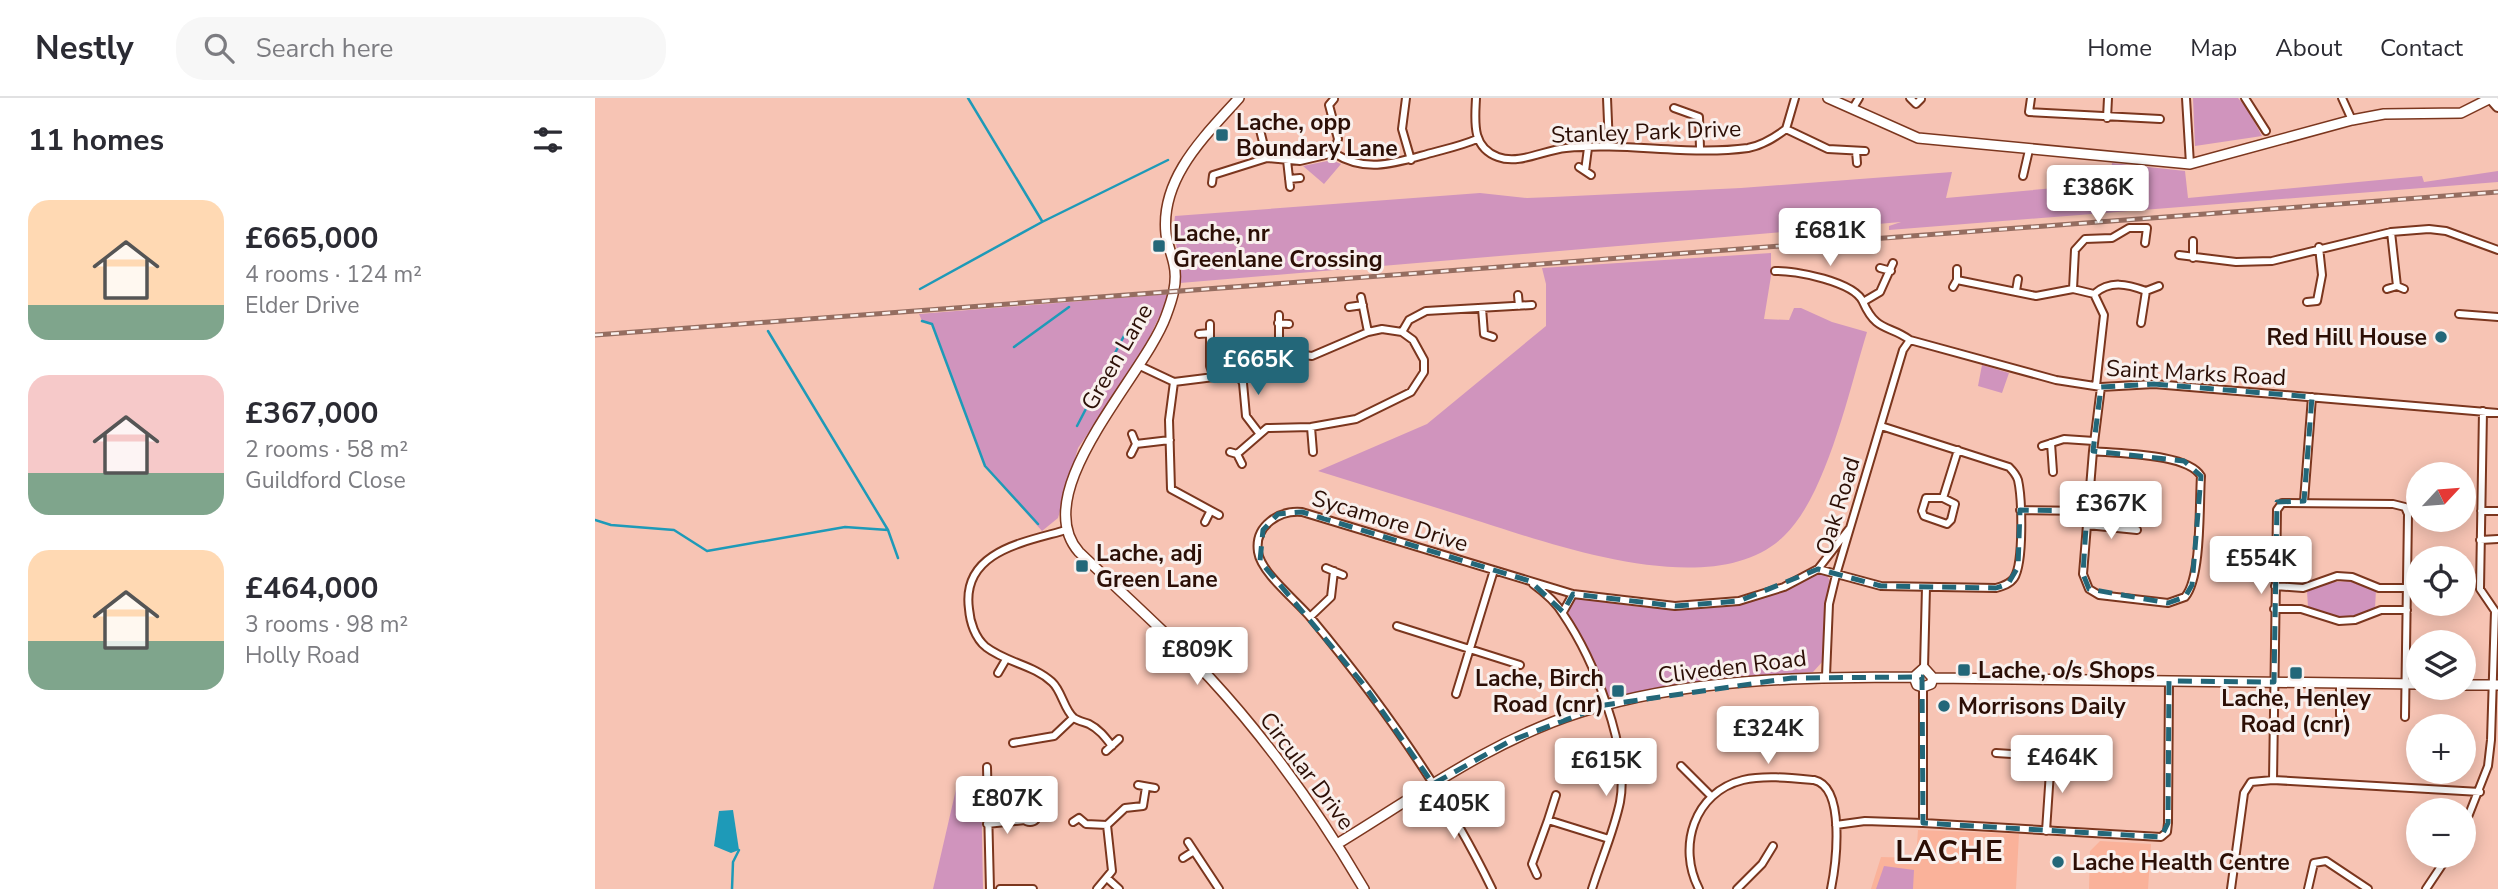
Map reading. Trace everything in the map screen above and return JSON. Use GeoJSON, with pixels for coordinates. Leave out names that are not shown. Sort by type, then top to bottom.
{"type":"FeatureCollection","features":[{"type":"Feature","properties":{"kind":"main road"},"geometry":{"type":"LineString","coordinates":[[2491,98],[2498,106]]}},
{"type":"Feature","properties":{"kind":"street","name":"Green Lane"},"geometry":{"type":"LineString","coordinates":[[1066,530],[1065,513],[1079,459],[1140,366],[1165,320],[1175,287],[1174,265],[1165,233],[1166,213],[1175,180],[1182,166],[1239,98]]}},
{"type":"Feature","properties":{"kind":"street"},"geometry":{"type":"LineString","coordinates":[[1406,98],[1402,129],[1411,160]]}},
{"type":"Feature","properties":{"kind":"street"},"geometry":{"type":"LineString","coordinates":[[1213,175],[1268,158],[1300,162],[1334,153],[1346,161],[1373,166],[1411,160],[1477,139],[1473,126],[1476,98]]}},
{"type":"Feature","properties":{"kind":"street"},"geometry":{"type":"LineString","coordinates":[[1607,98],[1609,146]]}},
{"type":"Feature","properties":{"kind":"street"},"geometry":{"type":"LineString","coordinates":[[1795,98],[1786,129],[1828,149],[1865,151]]}},
{"type":"Feature","properties":{"kind":"street"},"geometry":{"type":"LineString","coordinates":[[1828,98],[1918,138],[2190,164],[2352,120],[2384,114],[2461,113],[2491,98]]}},
{"type":"Feature","properties":{"kind":"street"},"geometry":{"type":"LineString","coordinates":[[1853,108],[1859,98]]}},
{"type":"Feature","properties":{"kind":"street"},"geometry":{"type":"LineString","coordinates":[[1910,98],[1916,104],[1921,99]]}},
{"type":"Feature","properties":{"kind":"street"},"geometry":{"type":"LineString","coordinates":[[2031,98],[2029,112],[2160,119]]}},
{"type":"Feature","properties":{"kind":"street"},"geometry":{"type":"LineString","coordinates":[[2107,118],[2108,98]]}},
{"type":"Feature","properties":{"kind":"street"},"geometry":{"type":"LineString","coordinates":[[2186,98],[2190,164]]}},
{"type":"Feature","properties":{"kind":"street"},"geometry":{"type":"LineString","coordinates":[[2245,98],[2266,131]]}},
{"type":"Feature","properties":{"kind":"street"},"geometry":{"type":"LineString","coordinates":[[2342,98],[2352,120]]}},
{"type":"Feature","properties":{"kind":"street"},"geometry":{"type":"LineString","coordinates":[[1329,105],[1335,99]]}},
{"type":"Feature","properties":{"kind":"street"},"geometry":{"type":"LineString","coordinates":[[1321,100],[1329,105],[1338,139],[1334,153]]}},
{"type":"Feature","properties":{"kind":"street"},"geometry":{"type":"LineString","coordinates":[[1674,108],[1699,117],[1707,113]]}},
{"type":"Feature","properties":{"kind":"street"},"geometry":{"type":"LineString","coordinates":[[1699,117],[1700,148]]}},
{"type":"Feature","properties":{"kind":"street"},"geometry":{"type":"LineString","coordinates":[[2262,123],[2269,119]]}},
{"type":"Feature","properties":{"kind":"street"},"geometry":{"type":"LineString","coordinates":[[1259,126],[1268,158]]}},
{"type":"Feature","properties":{"kind":"street","name":"Stanley Park Drive"},"geometry":{"type":"LineString","coordinates":[[1477,139],[1492,154],[1513,160],[1544,151],[1609,146],[1700,148],[1761,145],[1786,129]]}},
{"type":"Feature","properties":{"kind":"street"},"geometry":{"type":"LineString","coordinates":[[1585,171],[1588,148]]}},
{"type":"Feature","properties":{"kind":"street"},"geometry":{"type":"LineString","coordinates":[[2023,176],[2029,150]]}},
{"type":"Feature","properties":{"kind":"street"},"geometry":{"type":"LineString","coordinates":[[1856,151],[1857,163]]}},
{"type":"Feature","properties":{"kind":"street"},"geometry":{"type":"LineString","coordinates":[[1287,160],[1290,187]]}},
{"type":"Feature","properties":{"kind":"street"},"geometry":{"type":"LineString","coordinates":[[2026,167],[2036,171]]}},
{"type":"Feature","properties":{"kind":"street"},"geometry":{"type":"LineString","coordinates":[[1207,168],[1213,175],[1212,183]]}},
{"type":"Feature","properties":{"kind":"street"},"geometry":{"type":"LineString","coordinates":[[1289,179],[1300,178]]}},
{"type":"Feature","properties":{"kind":"street"},"geometry":{"type":"LineString","coordinates":[[2073,289],[2075,250],[2085,239],[2112,238],[2129,228],[2147,228],[2145,243]]}},
{"type":"Feature","properties":{"kind":"street"},"geometry":{"type":"LineString","coordinates":[[2179,255],[2236,262],[2272,261],[2319,247],[2391,232],[2446,230],[2498,250]]}},
{"type":"Feature","properties":{"kind":"street"},"geometry":{"type":"LineString","coordinates":[[2387,289],[2400,287],[2391,232]]}},
{"type":"Feature","properties":{"kind":"street"},"geometry":{"type":"LineString","coordinates":[[2193,241],[2193,258]]}},
{"type":"Feature","properties":{"kind":"street"},"geometry":{"type":"LineString","coordinates":[[2316,301],[2322,275],[2319,247]]}},
{"type":"Feature","properties":{"kind":"street"},"geometry":{"type":"LineString","coordinates":[[1775,271],[1813,277],[1851,289],[1863,302],[1880,292],[1893,263]]}},
{"type":"Feature","properties":{"kind":"street"},"geometry":{"type":"LineString","coordinates":[[1813,277],[1816,267]]}},
{"type":"Feature","properties":{"kind":"street"},"geometry":{"type":"LineString","coordinates":[[1881,268],[1891,271]]}},
{"type":"Feature","properties":{"kind":"street"},"geometry":{"type":"LineString","coordinates":[[1952,287],[1957,280],[1957,270]]}},
{"type":"Feature","properties":{"kind":"street"},"geometry":{"type":"LineString","coordinates":[[2016,290],[2018,279]]}},
{"type":"Feature","properties":{"kind":"street"},"geometry":{"type":"LineString","coordinates":[[1957,280],[2036,296],[2073,289],[2094,294]]}},
{"type":"Feature","properties":{"kind":"street"},"geometry":{"type":"LineString","coordinates":[[2094,294],[2104,285],[2113,284],[2146,291],[2159,286]]}},
{"type":"Feature","properties":{"kind":"street"},"geometry":{"type":"LineString","coordinates":[[2141,323],[2146,291]]}},
{"type":"Feature","properties":{"kind":"street"},"geometry":{"type":"LineString","coordinates":[[2093,451],[2183,461],[2197,469],[2201,476],[2192,585],[2185,597],[2168,603],[2099,595],[2089,589],[2083,574],[2103,315],[2094,294]]}},
{"type":"Feature","properties":{"kind":"street"},"geometry":{"type":"LineString","coordinates":[[1518,295],[1519,306]]}},
{"type":"Feature","properties":{"kind":"street"},"geometry":{"type":"LineString","coordinates":[[1349,307],[1362,301],[1368,332]]}},
{"type":"Feature","properties":{"kind":"street"},"geometry":{"type":"LineString","coordinates":[[2307,302],[2316,301],[2325,306]]}},
{"type":"Feature","properties":{"kind":"street","name":"Saint Marks Road"},"geometry":{"type":"LineString","coordinates":[[1863,302],[1874,322],[1882,329],[1910,340],[2056,380],[2099,387],[2154,384],[2498,413]]}},
{"type":"Feature","properties":{"kind":"street"},"geometry":{"type":"LineString","coordinates":[[1402,332],[1409,320],[1426,311],[1532,305]]}},
{"type":"Feature","properties":{"kind":"street"},"geometry":{"type":"LineString","coordinates":[[1482,308],[1484,334]]}},
{"type":"Feature","properties":{"kind":"street"},"geometry":{"type":"LineString","coordinates":[[2459,314],[2498,317]]}},
{"type":"Feature","properties":{"kind":"street"},"geometry":{"type":"LineString","coordinates":[[1279,315],[1279,352]]}},
{"type":"Feature","properties":{"kind":"street"},"geometry":{"type":"LineString","coordinates":[[1278,323],[1289,324]]}},
{"type":"Feature","properties":{"kind":"street"},"geometry":{"type":"LineString","coordinates":[[1210,324],[1214,377]]}},
{"type":"Feature","properties":{"kind":"street"},"geometry":{"type":"LineString","coordinates":[[1140,366],[1174,382],[1238,374],[1265,355],[1279,352],[1312,356],[1368,332],[1382,329],[1402,332],[1419,348],[1425,372],[1411,392],[1356,419],[1311,427],[1275,426],[1259,433],[1233,453],[1243,464]]}},
{"type":"Feature","properties":{"kind":"street"},"geometry":{"type":"LineString","coordinates":[[1199,334],[1210,333]]}},
{"type":"Feature","properties":{"kind":"street"},"geometry":{"type":"LineString","coordinates":[[1475,338],[1484,334],[1493,337]]}},
{"type":"Feature","properties":{"kind":"street","name":"Oak Road"},"geometry":{"type":"LineString","coordinates":[[1826,676],[1829,604],[1836,575],[1903,349],[1910,340]]}},
{"type":"Feature","properties":{"kind":"street"},"geometry":{"type":"LineString","coordinates":[[1238,374],[1243,383],[1246,416],[1259,433]]}},
{"type":"Feature","properties":{"kind":"street"},"geometry":{"type":"LineString","coordinates":[[1174,382],[1169,420],[1171,489],[1219,515]]}},
{"type":"Feature","properties":{"kind":"street"},"geometry":{"type":"LineString","coordinates":[[2304,501],[2312,397]]}},
{"type":"Feature","properties":{"kind":"street"},"geometry":{"type":"LineString","coordinates":[[2476,801],[2491,740],[2496,685],[2496,610],[2480,589],[2483,411]]}},
{"type":"Feature","properties":{"kind":"street"},"geometry":{"type":"LineString","coordinates":[[1818,569],[1870,585],[1996,588],[2008,584],[2018,566],[2020,510],[2017,476],[2009,467],[1881,426]]}},
{"type":"Feature","properties":{"kind":"street"},"geometry":{"type":"LineString","coordinates":[[1311,427],[1313,452]]}},
{"type":"Feature","properties":{"kind":"street"},"geometry":{"type":"LineString","coordinates":[[1131,454],[1136,444],[1132,434]]}},
{"type":"Feature","properties":{"kind":"street"},"geometry":{"type":"LineString","coordinates":[[2042,446],[2064,439],[2094,441]]}},
{"type":"Feature","properties":{"kind":"street"},"geometry":{"type":"LineString","coordinates":[[1136,444],[1170,440]]}},
{"type":"Feature","properties":{"kind":"street"},"geometry":{"type":"LineString","coordinates":[[2050,443],[2053,472]]}},
{"type":"Feature","properties":{"kind":"street"},"geometry":{"type":"LineString","coordinates":[[1943,498],[1958,450]]}},
{"type":"Feature","properties":{"kind":"street"},"geometry":{"type":"LineString","coordinates":[[1926,498],[1943,498],[1955,504],[1951,520],[1947,524],[1924,516],[1922,511],[1926,498]]}},
{"type":"Feature","properties":{"kind":"street"},"geometry":{"type":"LineString","coordinates":[[2273,780],[2277,510],[2282,503],[2304,501],[2401,505],[2408,514],[2408,546]]}},
{"type":"Feature","properties":{"kind":"street","name":"Sycamore Drive"},"geometry":{"type":"LineString","coordinates":[[1492,889],[1462,828],[1390,720],[1310,617],[1266,570],[1257,551],[1263,530],[1269,521],[1289,510],[1302,512],[1573,594],[1646,604],[1726,603],[1784,587],[1818,569],[1849,529]]}},
{"type":"Feature","properties":{"kind":"street"},"geometry":{"type":"LineString","coordinates":[[2020,510],[2087,511]]}},
{"type":"Feature","properties":{"kind":"street"},"geometry":{"type":"LineString","coordinates":[[2481,511],[2498,511]]}},
{"type":"Feature","properties":{"kind":"street"},"geometry":{"type":"LineString","coordinates":[[1205,522],[1210,512]]}},
{"type":"Feature","properties":{"kind":"street"},"geometry":{"type":"LineString","coordinates":[[2087,525],[2137,530]]}},
{"type":"Feature","properties":{"kind":"street"},"geometry":{"type":"LineString","coordinates":[[1066,530],[1000,550],[988,557],[972,582],[968,603],[970,619],[981,642],[1005,661],[1043,675],[1053,682],[1073,718],[1099,730],[1112,746]]}},
{"type":"Feature","properties":{"kind":"street","name":"Circular Drive"},"geometry":{"type":"LineString","coordinates":[[1066,530],[1079,552],[1219,689],[1263,741],[1337,844],[1364,889]]}},
{"type":"Feature","properties":{"kind":"street"},"geometry":{"type":"LineString","coordinates":[[2480,540],[2498,539]]}},
{"type":"Feature","properties":{"kind":"street"},"geometry":{"type":"LineString","coordinates":[[1326,568],[1343,575]]}},
{"type":"Feature","properties":{"kind":"street"},"geometry":{"type":"LineString","coordinates":[[1456,694],[1494,570]]}},
{"type":"Feature","properties":{"kind":"street"},"geometry":{"type":"LineString","coordinates":[[1310,617],[1331,597],[1334,571]]}},
{"type":"Feature","properties":{"kind":"street"},"geometry":{"type":"LineString","coordinates":[[2275,586],[2303,588],[2337,576],[2352,577],[2379,588],[2406,588]]}},
{"type":"Feature","properties":{"kind":"street"},"geometry":{"type":"LineString","coordinates":[[1530,581],[1563,612],[1580,643],[1605,705],[1621,772],[1620,801],[1592,889]]}},
{"type":"Feature","properties":{"kind":"street"},"geometry":{"type":"LineString","coordinates":[[1926,587],[1924,668],[1933,678],[2406,684],[2405,717]]}},
{"type":"Feature","properties":{"kind":"street"},"geometry":{"type":"LineString","coordinates":[[1563,612],[1573,594]]}},
{"type":"Feature","properties":{"kind":"street"},"geometry":{"type":"LineString","coordinates":[[2274,609],[2301,609],[2339,621],[2354,620],[2381,610],[2406,610]]}},
{"type":"Feature","properties":{"kind":"street"},"geometry":{"type":"LineString","coordinates":[[1397,626],[1520,665]]}},
{"type":"Feature","properties":{"kind":"street"},"geometry":{"type":"LineString","coordinates":[[998,673],[1005,661]]}},
{"type":"Feature","properties":{"kind":"street"},"geometry":{"type":"LineString","coordinates":[[1924,668],[1914,677],[1917,685],[1923,687],[1931,684],[1933,678]]}},
{"type":"Feature","properties":{"kind":"street","name":"Cliveden Road"},"geometry":{"type":"LineString","coordinates":[[1337,844],[1433,784],[1510,741],[1580,712],[1689,689],[1826,676],[1914,677]]}},
{"type":"Feature","properties":{"kind":"street"},"geometry":{"type":"LineString","coordinates":[[1836,825],[1865,821],[2155,838],[2165,835],[2168,823],[2169,681]]}},
{"type":"Feature","properties":{"kind":"street"},"geometry":{"type":"LineString","coordinates":[[2340,684],[2340,715]]}},
{"type":"Feature","properties":{"kind":"street"},"geometry":{"type":"LineString","coordinates":[[2476,685],[2496,685]]}},
{"type":"Feature","properties":{"kind":"street"},"geometry":{"type":"LineString","coordinates":[[1923,687],[1923,823]]}},
{"type":"Feature","properties":{"kind":"street"},"geometry":{"type":"LineString","coordinates":[[1013,743],[1053,737],[1073,718]]}},
{"type":"Feature","properties":{"kind":"street"},"geometry":{"type":"LineString","coordinates":[[1106,751],[1119,739]]}},
{"type":"Feature","properties":{"kind":"street"},"geometry":{"type":"LineString","coordinates":[[1024,742],[1025,750]]}},
{"type":"Feature","properties":{"kind":"street"},"geometry":{"type":"LineString","coordinates":[[1996,753],[2105,760]]}},
{"type":"Feature","properties":{"kind":"street"},"geometry":{"type":"LineString","coordinates":[[2046,831],[2050,757]]}},
{"type":"Feature","properties":{"kind":"street"},"geometry":{"type":"LineString","coordinates":[[1681,766],[1711,796]]}},
{"type":"Feature","properties":{"kind":"street"},"geometry":{"type":"LineString","coordinates":[[987,767],[990,889]]}},
{"type":"Feature","properties":{"kind":"street"},"geometry":{"type":"LineString","coordinates":[[1699,889],[1689,860],[1691,827],[1711,796],[1742,780],[1814,780],[1830,790],[1836,825],[1831,889]]}},
{"type":"Feature","properties":{"kind":"street"},"geometry":{"type":"LineString","coordinates":[[2231,889],[2244,793],[2251,782],[2273,780],[2480,792]]}},
{"type":"Feature","properties":{"kind":"street"},"geometry":{"type":"LineString","coordinates":[[1138,785],[1156,788]]}},
{"type":"Feature","properties":{"kind":"street"},"geometry":{"type":"LineString","coordinates":[[1083,811],[1076,820],[1086,824],[1107,825],[1125,807],[1145,807],[1146,787]]}},
{"type":"Feature","properties":{"kind":"street"},"geometry":{"type":"LineString","coordinates":[[1527,874],[1536,873],[1532,864],[1556,795]]}},
{"type":"Feature","properties":{"kind":"street"},"geometry":{"type":"LineString","coordinates":[[987,824],[1025,820]]}},
{"type":"Feature","properties":{"kind":"street"},"geometry":{"type":"LineString","coordinates":[[1548,820],[1609,839]]}},
{"type":"Feature","properties":{"kind":"street"},"geometry":{"type":"LineString","coordinates":[[1097,889],[1108,879],[1113,861],[1107,825]]}},
{"type":"Feature","properties":{"kind":"street"},"geometry":{"type":"LineString","coordinates":[[1188,842],[1219,889]]}},
{"type":"Feature","properties":{"kind":"street"},"geometry":{"type":"LineString","coordinates":[[1737,889],[1762,864],[1773,846]]}},
{"type":"Feature","properties":{"kind":"street"},"geometry":{"type":"LineString","coordinates":[[1183,858],[1194,851]]}},
{"type":"Feature","properties":{"kind":"street"},"geometry":{"type":"LineString","coordinates":[[2308,889],[2314,863],[2319,860],[2326,861],[2368,889]]}},
{"type":"Feature","properties":{"kind":"street"},"geometry":{"type":"LineString","coordinates":[[2426,889],[2440,868]]}},
{"type":"Feature","properties":{"kind":"street"},"geometry":{"type":"LineString","coordinates":[[1108,879],[1119,889]]}},
{"type":"Feature","properties":{"kind":"street"},"geometry":{"type":"LineString","coordinates":[[1000,889],[1033,889]]}},
{"type":"Feature","properties":{"kind":"highlighted area"},"geometry":{"type":"Polygon","coordinates":[[[2154,384],[2312,397],[2304,501],[2277,502],[2274,682],[2169,681],[2168,823],[2161,837],[1923,823],[1922,677],[1792,678],[1605,705],[1510,741],[1433,784],[1364,685],[1260,561],[1263,530],[1278,514],[1302,512],[1530,581],[1563,612],[1573,594],[1675,606],[1739,601],[1818,569],[1881,586],[1996,588],[2008,584],[2018,567],[2020,510],[2087,511],[2083,574],[2089,589],[2168,603],[2185,597],[2192,585],[2201,476],[2184,461],[2093,451],[2101,387],[2154,384]]]}},
{"type":"Feature","properties":{"kind":"shaded area"},"geometry":{"type":"Polygon","coordinates":[[[2193,98],[2238,98],[2262,136],[2195,146],[2193,98]]]}},
{"type":"Feature","properties":{"kind":"shaded area"},"geometry":{"type":"Polygon","coordinates":[[[1332,160],[1341,164],[1324,184],[1303,166],[1332,160]]]}},
{"type":"Feature","properties":{"kind":"shaded area"},"geometry":{"type":"Polygon","coordinates":[[[2112,163],[2185,171],[2188,198],[2422,176],[2424,182],[2498,171],[2498,182],[1889,230],[1889,226],[1901,222],[1180,283],[1174,225],[1175,216],[1480,193],[1527,198],[1553,197],[1741,188],[1952,172],[1946,198],[2109,183],[2112,163]]]}},
{"type":"Feature","properties":{"kind":"shaded area"},"geometry":{"type":"Polygon","coordinates":[[[1771,253],[1771,276],[1764,319],[1789,320],[1794,308],[1801,308],[1832,322],[1867,332],[1835,440],[1813,495],[1784,536],[1753,556],[1716,566],[1674,567],[1630,562],[1542,541],[1318,471],[1427,424],[1546,326],[1546,284],[1542,268],[1771,253]]]}},
{"type":"Feature","properties":{"kind":"shaded area"},"geometry":{"type":"Polygon","coordinates":[[[1170,294],[1139,359],[1078,448],[1058,518],[1042,531],[985,466],[932,325],[922,321],[919,314],[1170,294]]]}},
{"type":"Feature","properties":{"kind":"shaded area"},"geometry":{"type":"Polygon","coordinates":[[[1982,365],[2009,373],[2002,393],[1978,386],[1982,365]]]}},
{"type":"Feature","properties":{"kind":"shaded area"},"geometry":{"type":"Polygon","coordinates":[[[1820,573],[1827,575],[1830,581],[1823,661],[1813,672],[1712,681],[1613,698],[1605,694],[1568,616],[1571,599],[1579,598],[1667,609],[1734,605],[1756,600],[1820,573]]]}},
{"type":"Feature","properties":{"kind":"shaded area"},"geometry":{"type":"Polygon","coordinates":[[[2348,581],[2376,590],[2375,608],[2358,615],[2341,617],[2308,607],[2307,591],[2322,583],[2348,581]]]}},
{"type":"Feature","properties":{"kind":"shaded area"},"geometry":{"type":"Polygon","coordinates":[[[981,782],[983,889],[933,889],[957,785],[981,782]]]}},
{"type":"Feature","properties":{"kind":"shaded area"},"geometry":{"type":"Polygon","coordinates":[[[1918,830],[2019,834],[2016,889],[1871,889],[1881,857],[1916,858],[1918,830]]]}},
{"type":"Feature","properties":{"kind":"shaded area"},"geometry":{"type":"Polygon","coordinates":[[[2100,841],[2151,844],[2148,889],[2089,889],[2090,851],[2100,841]]]}},
{"type":"Feature","properties":{"kind":"shaded area"},"geometry":{"type":"Polygon","coordinates":[[[1884,866],[1914,870],[1913,889],[1876,889],[1884,866]]]}},
{"type":"Feature","properties":{"kind":"water"},"geometry":{"type":"Polygon","coordinates":[[[733,810],[739,850],[731,853],[714,846],[719,811],[733,810]]]}},
{"type":"Feature","properties":{"kind":"waterway"},"geometry":{"type":"LineString","coordinates":[[968,98],[1042,221]]}},
{"type":"Feature","properties":{"kind":"waterway"},"geometry":{"type":"LineString","coordinates":[[920,289],[1042,222],[1168,160]]}},
{"type":"Feature","properties":{"kind":"waterway"},"geometry":{"type":"LineString","coordinates":[[1014,347],[1069,307]]}},
{"type":"Feature","properties":{"kind":"waterway"},"geometry":{"type":"LineString","coordinates":[[922,321],[932,324],[985,466],[1038,524]]}},
{"type":"Feature","properties":{"kind":"waterway"},"geometry":{"type":"LineString","coordinates":[[768,331],[888,530]]}},
{"type":"Feature","properties":{"kind":"waterway"},"geometry":{"type":"LineString","coordinates":[[1077,426],[1126,332]]}},
{"type":"Feature","properties":{"kind":"waterway"},"geometry":{"type":"LineString","coordinates":[[595,520],[611,525],[674,530],[707,551],[845,527],[888,530],[898,558]]}},
{"type":"Feature","properties":{"kind":"waterway"},"geometry":{"type":"LineString","coordinates":[[732,889],[733,862],[739,850]]}},
{"type":"Feature","properties":{"kind":"railway"},"geometry":{"type":"LineString","coordinates":[[595,335],[2498,192]]}},
{"type":"Feature","properties":{"kind":"place","name":"Lache, opp Boundary Lane"},"geometry":{"type":"Point","coordinates":[1222,135]}},
{"type":"Feature","properties":{"kind":"place","name":"Lache, nr Greenlane Crossing"},"geometry":{"type":"Point","coordinates":[1159,246]}},
{"type":"Feature","properties":{"kind":"place","name":"Red Hill House"},"geometry":{"type":"Point","coordinates":[2441,337]}},
{"type":"Feature","properties":{"kind":"place","name":"Lache, adj Green Lane"},"geometry":{"type":"Point","coordinates":[1082,566]}},
{"type":"Feature","properties":{"kind":"place","name":"Lache, o/s Shops"},"geometry":{"type":"Point","coordinates":[1964,670]}},
{"type":"Feature","properties":{"kind":"place","name":"Lache, Henley Road (cnr)"},"geometry":{"type":"Point","coordinates":[2296,673]}},
{"type":"Feature","properties":{"kind":"place","name":"Lache, Birch Road (cnr)"},"geometry":{"type":"Point","coordinates":[1618,691]}},
{"type":"Feature","properties":{"kind":"place","name":"Morrisons Daily"},"geometry":{"type":"Point","coordinates":[1944,706]}},
{"type":"Feature","properties":{"kind":"place","name":"Lache Health Centre"},"geometry":{"type":"Point","coordinates":[2058,862]}},
{"type":"Feature","properties":{"kind":"district","name":"LACHE"},"geometry":{"type":"Point","coordinates":[1950,851]}}]}
